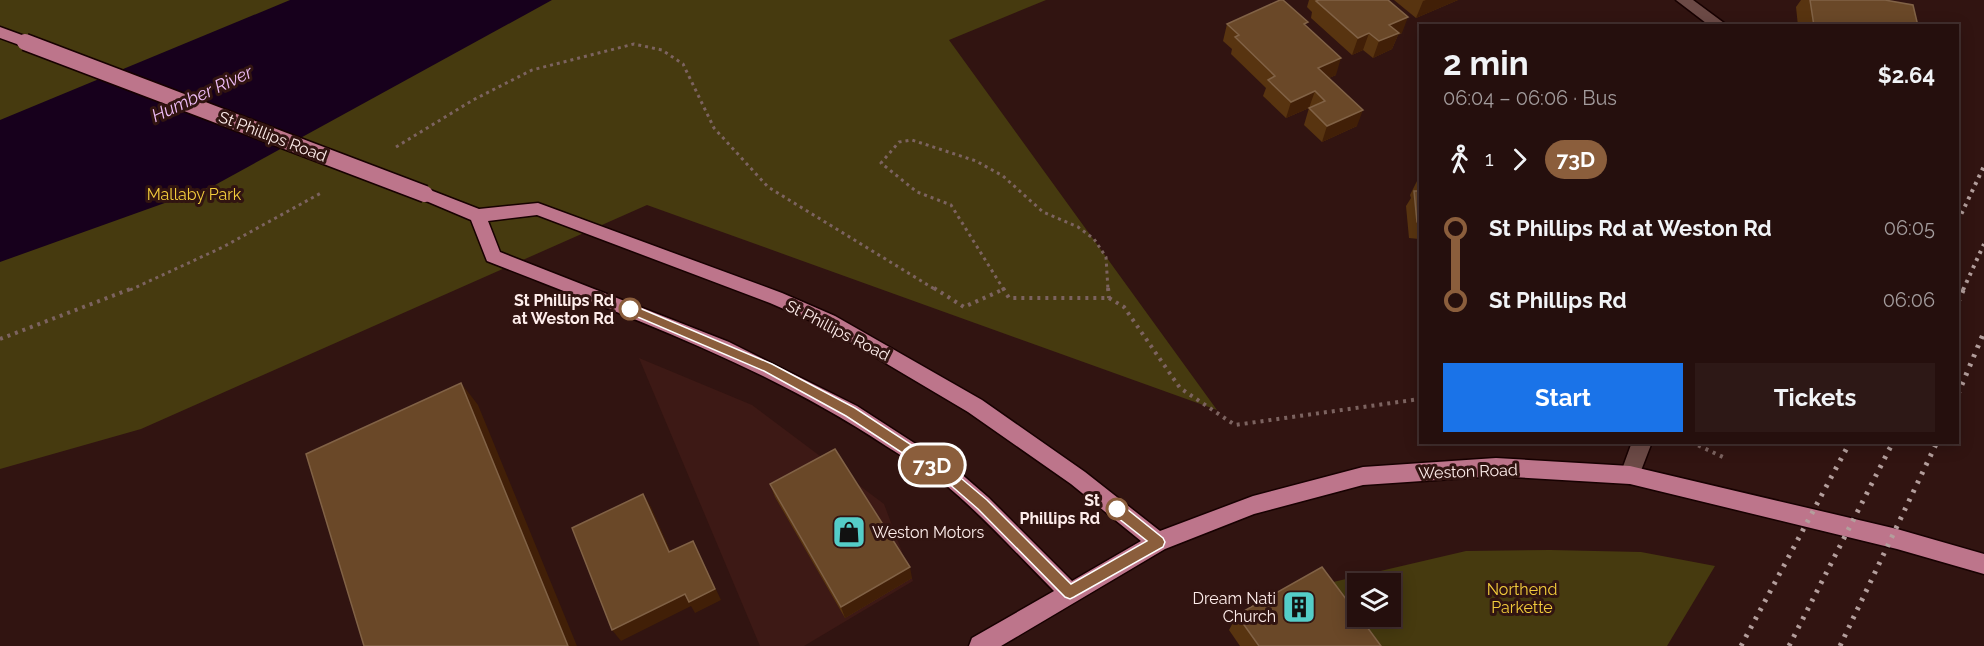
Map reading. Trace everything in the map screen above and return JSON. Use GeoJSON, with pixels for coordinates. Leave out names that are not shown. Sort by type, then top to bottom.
{"type":"FeatureCollection","features":[{"type":"Feature","properties":{"kind":"main road","name":"St Phillips Road"},"geometry":{"type":"LineString","coordinates":[[0,32],[478,216],[538,209],[776,298],[829,321],[975,406],[1078,478],[1158,542]]}},
{"type":"Feature","properties":{"kind":"main road"},"geometry":{"type":"LineString","coordinates":[[478,216],[494,256],[723,347],[768,368],[850,412],[952,478],[982,504],[1070,592]]}},
{"type":"Feature","properties":{"kind":"main road","name":"Weston Road"},"geometry":{"type":"LineString","coordinates":[[980,646],[1158,542],[1253,505],[1363,477],[1496,467],[1630,475],[1897,539],[1984,564]]}},
{"type":"Feature","properties":{"kind":"street"},"geometry":{"type":"LineString","coordinates":[[1683,0],[1718,24]]}},
{"type":"Feature","properties":{"kind":"street"},"geometry":{"type":"LineString","coordinates":[[1630,475],[1641,444]]}},
{"type":"Feature","properties":{"kind":"path"},"geometry":{"type":"LineString","coordinates":[[683,64],[714,128],[768,187],[964,307],[1004,289]]}},
{"type":"Feature","properties":{"kind":"path"},"geometry":{"type":"LineString","coordinates":[[1108,298],[1106,258],[1094,239],[1078,227],[1043,212],[1003,176],[976,161],[912,140],[899,142],[881,163],[917,192],[951,205],[1009,298],[1108,298],[1124,307],[1180,388],[1235,425],[1419,399]]}},
{"type":"Feature","properties":{"kind":"shaded area"},"geometry":{"type":"Polygon","coordinates":[[[639,358],[752,405],[884,504],[913,581],[804,646],[760,646],[639,358]]]}},
{"type":"Feature","properties":{"kind":"green space","name":"Mallaby Park"},"geometry":{"type":"Polygon","coordinates":[[[0,0],[1046,0],[949,40],[1217,410],[647,205],[141,429],[0,469],[0,0]]]}},
{"type":"Feature","properties":{"kind":"green space","name":"Northend Parkette"},"geometry":{"type":"Polygon","coordinates":[[[1466,551],[1641,552],[1715,566],[1667,646],[1378,646],[1363,627],[1401,627],[1401,573],[1372,573],[1466,551]]]}},
{"type":"Feature","properties":{"kind":"green space","name":"Northend Parkette"},"geometry":{"type":"Polygon","coordinates":[[[1347,579],[1347,606],[1329,583],[1347,579]]]}},
{"type":"Feature","properties":{"kind":"water","name":"Humber River"},"geometry":{"type":"Polygon","coordinates":[[[290,0],[552,0],[215,185],[0,262],[0,120],[290,0]]]}},
{"type":"Feature","properties":{"kind":"building"},"geometry":{"type":"Polygon","coordinates":[[[1283,0],[1308,22],[1304,24],[1341,58],[1318,68],[1363,110],[1327,126],[1309,108],[1325,101],[1315,91],[1291,102],[1268,80],[1275,76],[1235,37],[1239,35],[1227,24],[1283,0]]]}},
{"type":"Feature","properties":{"kind":"building"},"geometry":{"type":"Polygon","coordinates":[[[1388,0],[1408,17],[1389,25],[1399,33],[1379,41],[1369,33],[1358,38],[1316,1],[1388,0]]]}},
{"type":"Feature","properties":{"kind":"building"},"geometry":{"type":"Polygon","coordinates":[[[1810,0],[1885,0],[1913,5],[1918,24],[1814,24],[1810,0]]]}},
{"type":"Feature","properties":{"kind":"building"},"geometry":{"type":"Polygon","coordinates":[[[1419,179],[1419,223],[1417,222],[1414,191],[1418,191],[1419,179]]]}},
{"type":"Feature","properties":{"kind":"building"},"geometry":{"type":"Polygon","coordinates":[[[461,383],[568,646],[364,646],[306,454],[461,383]]]}},
{"type":"Feature","properties":{"kind":"building"},"geometry":{"type":"Polygon","coordinates":[[[835,449],[910,567],[841,607],[770,484],[835,449]]]}},
{"type":"Feature","properties":{"kind":"building"},"geometry":{"type":"Polygon","coordinates":[[[643,494],[669,552],[693,541],[715,589],[689,602],[685,594],[612,630],[572,528],[643,494]]]}},
{"type":"Feature","properties":{"kind":"building","name":"Dream Nati Church"},"geometry":{"type":"Polygon","coordinates":[[[1322,567],[1347,600],[1347,627],[1367,627],[1381,646],[1259,646],[1237,615],[1322,567]]]}},
{"type":"Feature","properties":{"kind":"railway"},"geometry":{"type":"LineString","coordinates":[[1959,219],[1984,166]]}},
{"type":"Feature","properties":{"kind":"railway"},"geometry":{"type":"LineString","coordinates":[[1963,290],[1984,244]]}},
{"type":"Feature","properties":{"kind":"railway"},"geometry":{"type":"LineString","coordinates":[[1959,300],[1964,288]]}},
{"type":"Feature","properties":{"kind":"railway"},"geometry":{"type":"LineString","coordinates":[[1959,392],[1984,332]]}},
{"type":"Feature","properties":{"kind":"railway"},"geometry":{"type":"LineString","coordinates":[[1741,646],[1849,444]]}},
{"type":"Feature","properties":{"kind":"railway"},"geometry":{"type":"LineString","coordinates":[[1789,646],[1892,444]]}},
{"type":"Feature","properties":{"kind":"railway"},"geometry":{"type":"LineString","coordinates":[[1840,646],[1936,444]]}},
{"type":"Feature","properties":{"kind":"bus line","name":"73D"},"geometry":{"type":"LineString","coordinates":[[630,309],[689,332],[768,368],[850,412],[952,478],[982,504],[1070,592],[1158,542],[1117,509]]}},
{"type":"Feature","properties":{"kind":"place","name":"St Phillips Rd at Weston Rd"},"geometry":{"type":"Point","coordinates":[630,309]}},
{"type":"Feature","properties":{"kind":"place","name":"St Phillips Rd"},"geometry":{"type":"Point","coordinates":[1117,509]}},
{"type":"Feature","properties":{"kind":"place","name":"Weston Motors"},"geometry":{"type":"Point","coordinates":[849,532]}},
{"type":"Feature","properties":{"kind":"place","name":"Dream Nati Church"},"geometry":{"type":"Point","coordinates":[1299,607]}}]}
